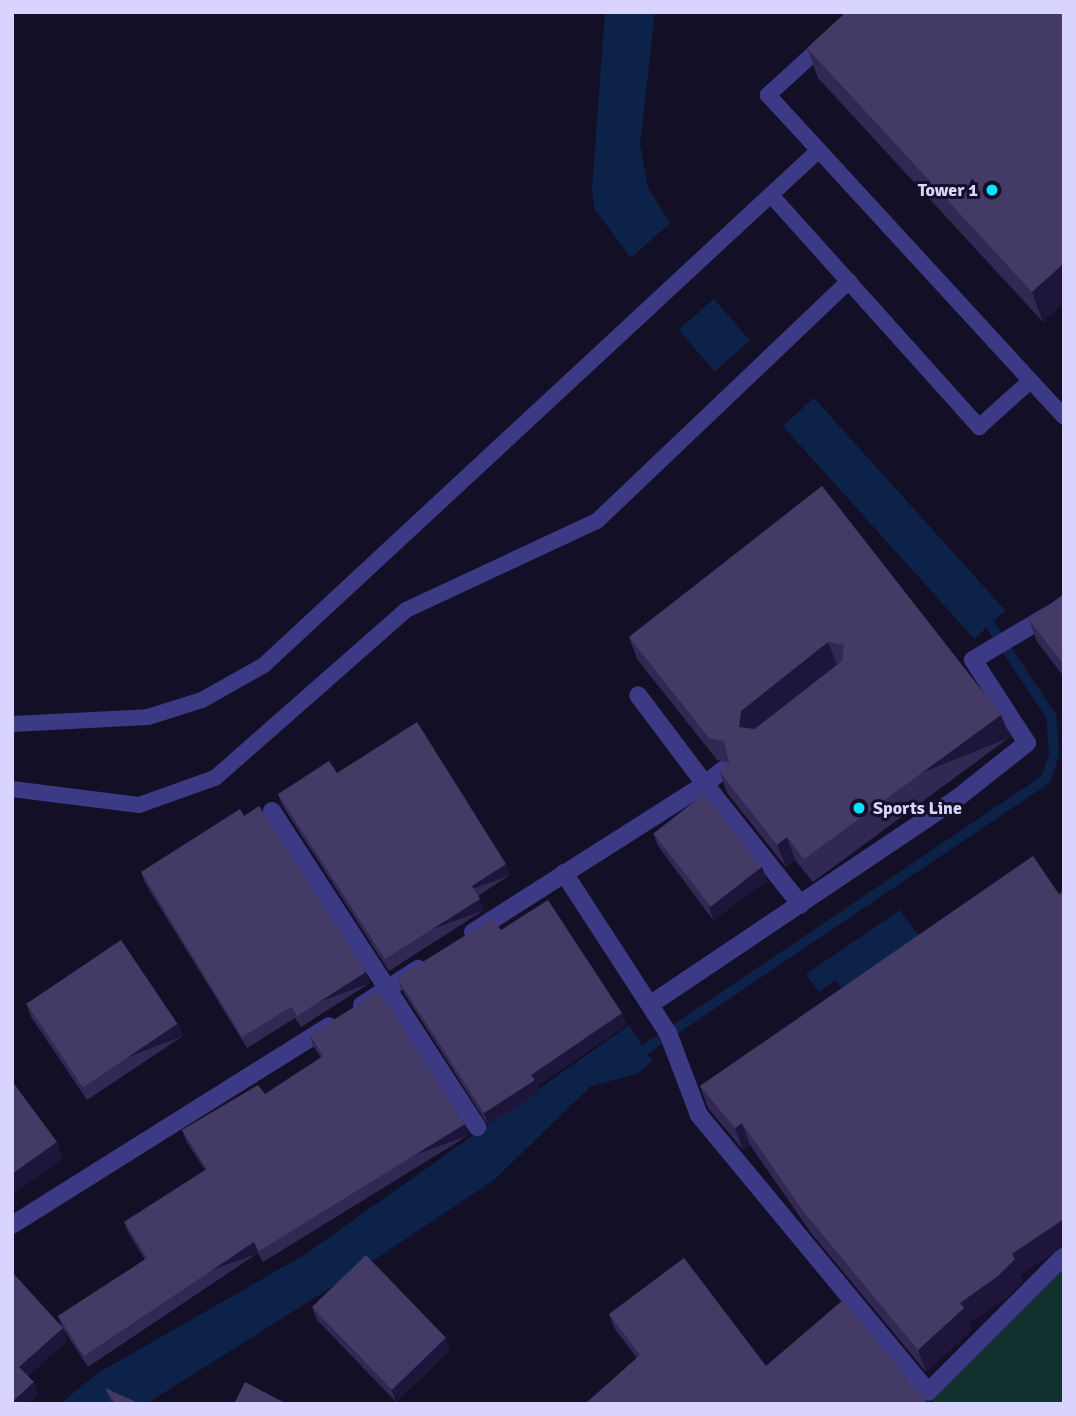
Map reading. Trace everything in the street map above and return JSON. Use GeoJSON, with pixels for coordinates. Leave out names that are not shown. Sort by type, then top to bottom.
{"type":"FeatureCollection","features":[{"type":"Feature","properties":{"kind":"street"},"geometry":{"type":"LineString","coordinates":[[650,1004],[801,905],[1027,743],[973,660],[1059,609]]}},
{"type":"Feature","properties":{"kind":"street"},"geometry":{"type":"LineString","coordinates":[[638,695],[801,905]]}},
{"type":"Feature","properties":{"kind":"street"},"geometry":{"type":"LineString","coordinates":[[454,946],[564,873],[632,836],[723,770]]}},
{"type":"Feature","properties":{"kind":"street"},"geometry":{"type":"LineString","coordinates":[[272,811],[477,1127]]}},
{"type":"Feature","properties":{"kind":"street"},"geometry":{"type":"LineString","coordinates":[[564,873],[668,1033],[699,1115],[928,1392],[1064,1256]]}},
{"type":"Feature","properties":{"kind":"street"},"geometry":{"type":"LineString","coordinates":[[12,1225],[431,960]]}},
{"type":"Feature","properties":{"kind":"lane"},"geometry":{"type":"LineString","coordinates":[[838,31],[768,95],[1064,417]]}},
{"type":"Feature","properties":{"kind":"lane"},"geometry":{"type":"LineString","coordinates":[[12,724],[148,717],[234,685],[291,642],[819,150]]}},
{"type":"Feature","properties":{"kind":"lane"},"geometry":{"type":"LineString","coordinates":[[771,195],[979,427],[1030,381]]}},
{"type":"Feature","properties":{"kind":"lane"},"geometry":{"type":"LineString","coordinates":[[12,789],[139,805],[215,778],[413,605],[597,521],[849,281]]}},
{"type":"Feature","properties":{"kind":"green space"},"geometry":{"type":"Polygon","coordinates":[[[1064,1266],[1064,1404],[929,1404],[1051,1275],[1064,1266]]]}},
{"type":"Feature","properties":{"kind":"water"},"geometry":{"type":"Polygon","coordinates":[[[605,12],[655,12],[640,144],[648,188],[670,223],[631,258],[594,208],[592,190],[605,12]]]}},
{"type":"Feature","properties":{"kind":"water"},"geometry":{"type":"Polygon","coordinates":[[[714,299],[750,341],[715,371],[679,330],[714,299]]]}},
{"type":"Feature","properties":{"kind":"water"},"geometry":{"type":"Polygon","coordinates":[[[814,398],[1005,611],[974,639],[783,426],[814,398]]]}},
{"type":"Feature","properties":{"kind":"water"},"geometry":{"type":"Polygon","coordinates":[[[900,910],[923,942],[846,995],[835,980],[819,992],[806,974],[900,910]]]}},
{"type":"Feature","properties":{"kind":"water"},"geometry":{"type":"Polygon","coordinates":[[[629,1025],[652,1061],[637,1074],[591,1086],[494,1180],[365,1266],[146,1404],[60,1404],[98,1373],[304,1255],[629,1025]]]}},
{"type":"Feature","properties":{"kind":"building","name":"Tower 1"},"geometry":{"type":"Polygon","coordinates":[[[846,12],[1064,12],[1064,263],[1032,292],[807,48],[846,12]]]}},
{"type":"Feature","properties":{"kind":"building"},"geometry":{"type":"Polygon","coordinates":[[[822,486],[1001,715],[804,859],[787,837],[777,845],[719,771],[729,763],[724,741],[709,738],[629,637],[822,486]],[[828,642],[741,711],[739,727],[755,729],[842,661],[844,645],[828,642]]]}},
{"type":"Feature","properties":{"kind":"building"},"geometry":{"type":"Polygon","coordinates":[[[1064,594],[1064,665],[1029,620],[1064,594]]]}},
{"type":"Feature","properties":{"kind":"building"},"geometry":{"type":"Polygon","coordinates":[[[417,722],[506,864],[472,886],[480,899],[385,959],[278,794],[329,761],[337,773],[417,722]]]}},
{"type":"Feature","properties":{"kind":"building"},"geometry":{"type":"Polygon","coordinates":[[[704,794],[761,867],[711,907],[654,833],[704,794]]]}},
{"type":"Feature","properties":{"kind":"building"},"geometry":{"type":"Polygon","coordinates":[[[259,806],[366,972],[297,1016],[291,1007],[242,1037],[141,872],[240,809],[244,816],[259,806]]]}},
{"type":"Feature","properties":{"kind":"building"},"geometry":{"type":"Polygon","coordinates":[[[1033,856],[1059,894],[1064,891],[1064,1219],[1012,1254],[1015,1259],[998,1276],[960,1303],[964,1308],[918,1350],[803,1211],[742,1123],[735,1128],[700,1086],[1033,856]]]}},
{"type":"Feature","properties":{"kind":"building"},"geometry":{"type":"Polygon","coordinates":[[[548,900],[622,1013],[531,1075],[535,1080],[484,1113],[397,978],[493,918],[501,930],[548,900]]]}},
{"type":"Feature","properties":{"kind":"building"},"geometry":{"type":"Polygon","coordinates":[[[121,940],[177,1024],[83,1087],[26,1004],[121,940]]]}},
{"type":"Feature","properties":{"kind":"building"},"geometry":{"type":"Polygon","coordinates":[[[379,991],[465,1124],[259,1251],[254,1242],[84,1356],[58,1316],[147,1258],[124,1222],[207,1169],[182,1130],[258,1085],[265,1094],[323,1056],[310,1035],[379,991]]]}},
{"type":"Feature","properties":{"kind":"building"},"geometry":{"type":"Polygon","coordinates":[[[12,1081],[57,1142],[12,1174],[12,1081]]]}},
{"type":"Feature","properties":{"kind":"building"},"geometry":{"type":"Polygon","coordinates":[[[366,1255],[446,1338],[392,1390],[312,1307],[366,1255]]]}},
{"type":"Feature","properties":{"kind":"building"},"geometry":{"type":"Polygon","coordinates":[[[684,1258],[766,1366],[843,1300],[928,1404],[677,1404],[675,1401],[672,1404],[585,1404],[640,1355],[609,1314],[684,1258]]]}},
{"type":"Feature","properties":{"kind":"building"},"geometry":{"type":"Polygon","coordinates":[[[12,1272],[63,1328],[19,1367],[34,1382],[12,1402],[12,1272]]]}},
{"type":"Feature","properties":{"kind":"building"},"geometry":{"type":"Polygon","coordinates":[[[245,1382],[287,1404],[234,1404],[245,1382]]]}},
{"type":"Feature","properties":{"kind":"building"},"geometry":{"type":"Polygon","coordinates":[[[105,1388],[140,1404],[116,1404],[105,1388]]]}},
{"type":"Feature","properties":{"kind":"waterway"},"geometry":{"type":"LineString","coordinates":[[633,1048],[643,1051],[1046,779],[1054,755],[1051,716],[983,614]]}},
{"type":"Feature","properties":{"kind":"place","name":"Tower 1"},"geometry":{"type":"Point","coordinates":[992,190]}},
{"type":"Feature","properties":{"kind":"place","name":"Sports Line"},"geometry":{"type":"Point","coordinates":[859,808]}}]}
